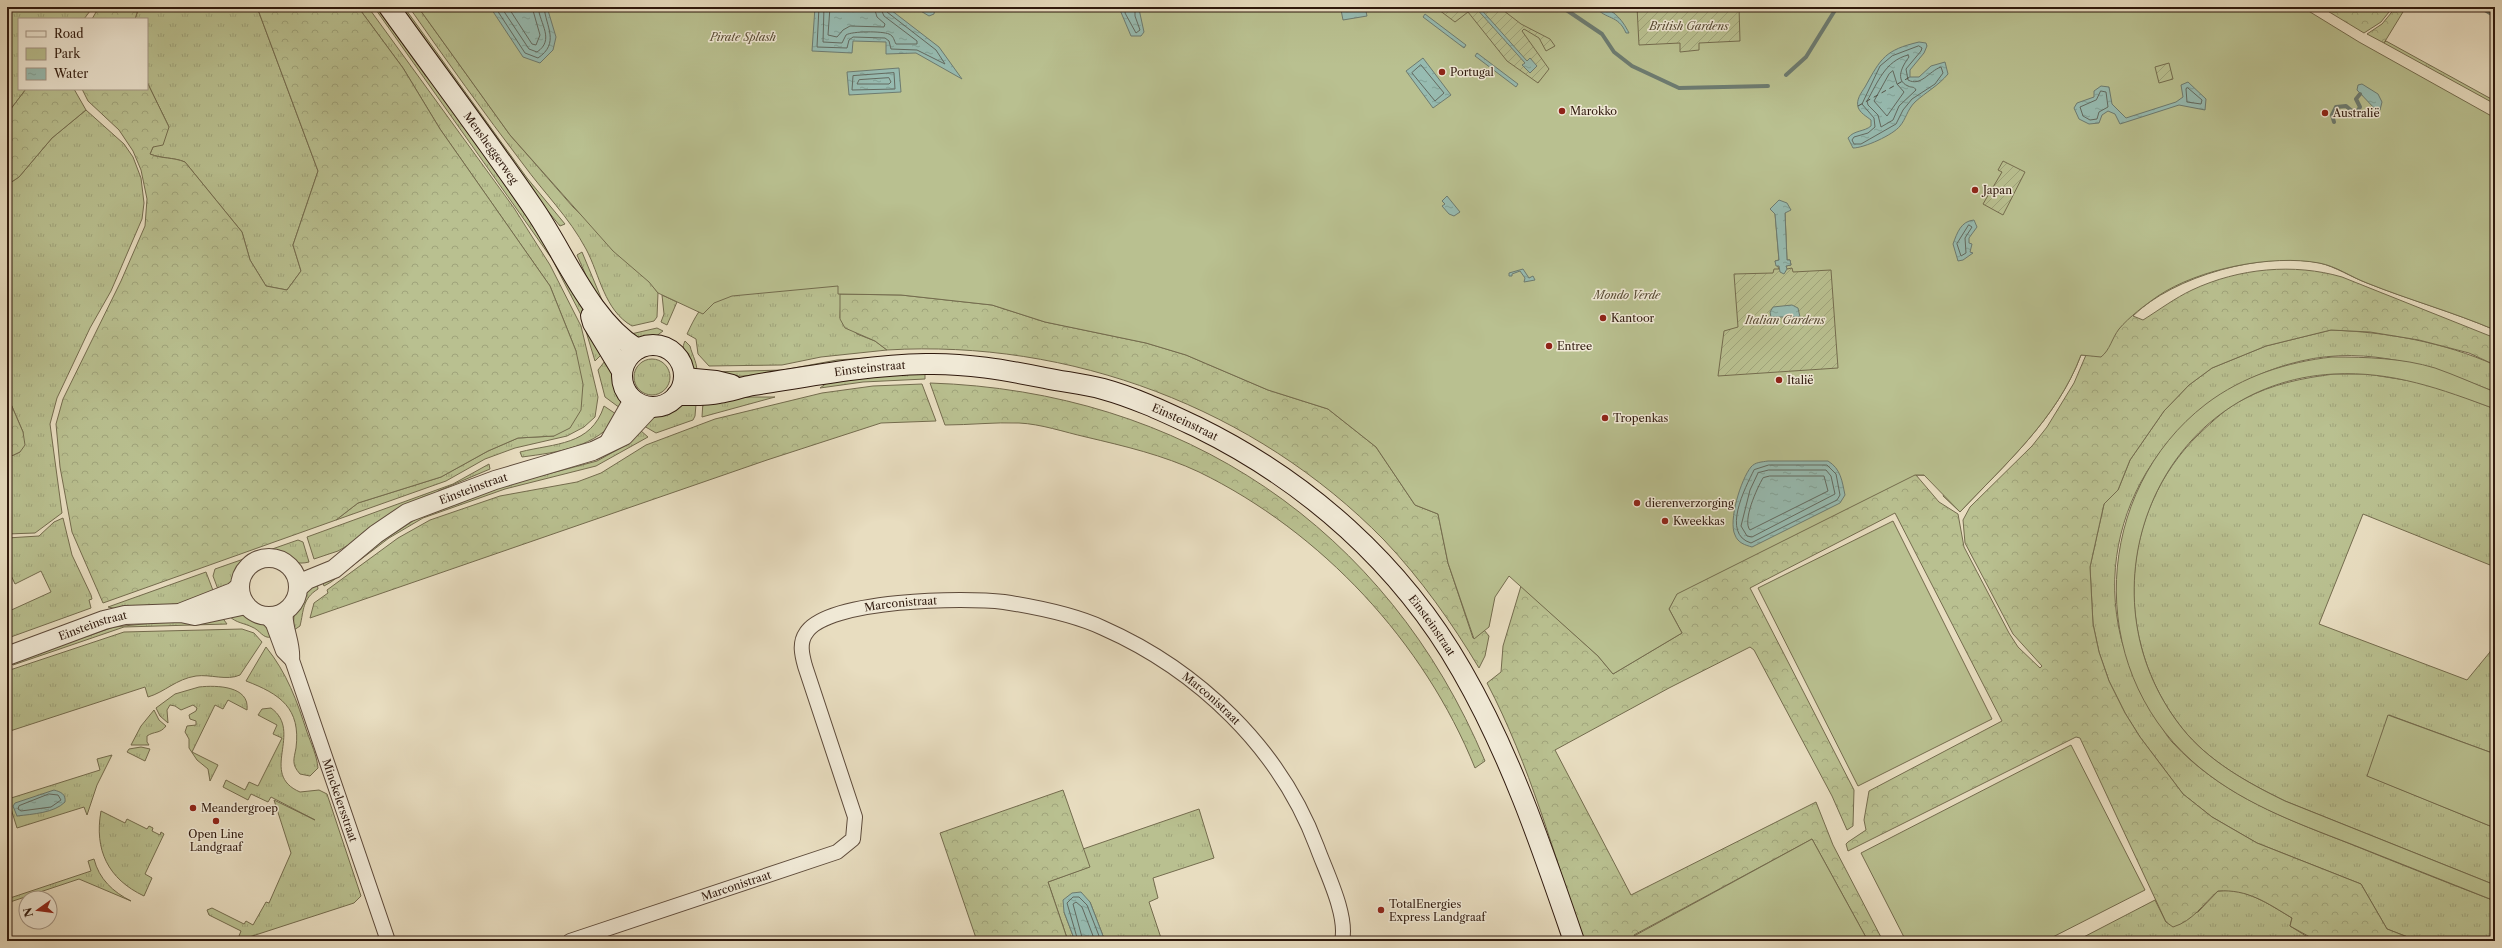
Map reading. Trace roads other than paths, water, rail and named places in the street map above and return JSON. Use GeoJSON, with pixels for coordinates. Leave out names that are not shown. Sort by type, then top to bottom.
{"type":"FeatureCollection","features":[{"type":"Feature","properties":{"kind":"main road","name":"Mensheggerweg"},"geometry":{"type":"LineString","coordinates":[[389,7],[535,210],[586,294],[620,339],[637,349]]}},
{"type":"Feature","properties":{"kind":"main road","name":"Mensheggerweg"},"geometry":{"type":"LineString","coordinates":[[586,294],[593,323],[622,371]]}},
{"type":"Feature","properties":{"kind":"main road"},"geometry":{"type":"LineString","coordinates":[[657,344],[666,348],[680,360],[681,387],[661,406],[651,407],[633,400],[626,392],[622,382],[622,371],[625,362],[637,349],[657,344]]}},
{"type":"Feature","properties":{"kind":"main road","name":"Einsteinstraat"},"geometry":{"type":"LineString","coordinates":[[681,387],[716,394],[740,387],[866,367],[942,365],[995,368],[1103,389],[1163,410],[1227,442],[1288,480],[1360,540],[1414,600],[1442,640],[1474,692],[1519,787],[1574,941]]}},
{"type":"Feature","properties":{"kind":"main road","name":"Einsteinstraat"},"geometry":{"type":"LineString","coordinates":[[1496,740],[1510,790],[1562,941]]}},
{"type":"Feature","properties":{"kind":"street"},"geometry":{"type":"LineString","coordinates":[[608,443],[633,400]]}},
{"type":"Feature","properties":{"kind":"street","name":"Einsteinstraat"},"geometry":{"type":"LineString","coordinates":[[298,588],[307,580],[334,569],[348,556],[390,524],[420,507],[521,472],[581,456],[624,436],[651,407]]}},
{"type":"Feature","properties":{"kind":"street","name":"Einsteinstraat"},"geometry":{"type":"LineString","coordinates":[[292,570],[348,556]]}},
{"type":"Feature","properties":{"kind":"street"},"geometry":{"type":"LineString","coordinates":[[260,559],[281,561],[292,570],[298,588],[294,600],[286,610],[266,616],[255,612],[246,605],[241,596],[240,586],[244,572],[260,559]]}},
{"type":"Feature","properties":{"kind":"street","name":"Einsteinstraat"},"geometry":{"type":"LineString","coordinates":[[181,613],[195,605],[233,592],[240,586]]}},
{"type":"Feature","properties":{"kind":"street","name":"Marconistraat"},"geometry":{"type":"LineString","coordinates":[[570,941],[837,852],[853,839],[855,817],[805,666],[802,652],[806,633],[817,623],[868,608],[909,602],[960,599],[1004,602],[1052,612],[1100,627],[1152,653],[1194,682],[1237,722],[1259,747],[1294,796],[1310,827],[1344,924],[1342,941]]}},
{"type":"Feature","properties":{"kind":"street","name":"Einsteinstraat"},"geometry":{"type":"LineString","coordinates":[[7,656],[104,620],[125,616],[181,613],[195,616],[246,605]]}},
{"type":"Feature","properties":{"kind":"street","name":"Minckelersstraat"},"geometry":{"type":"LineString","coordinates":[[286,610],[285,621],[293,648],[292,660],[388,941]]}},
{"type":"Feature","properties":{"kind":"street","name":"Minckelersstraat"},"geometry":{"type":"LineString","coordinates":[[266,616],[273,624],[283,651],[292,660]]}},
{"type":"Feature","properties":{"kind":"water"},"geometry":{"type":"Polygon","coordinates":[[[490,7],[547,7],[556,37],[553,50],[540,63],[523,57],[490,7]]]}},
{"type":"Feature","properties":{"kind":"water"},"geometry":{"type":"Polygon","coordinates":[[[815,7],[887,7],[939,47],[962,79],[916,53],[886,54],[886,42],[853,41],[852,53],[812,51],[815,7]]]}},
{"type":"Feature","properties":{"kind":"water"},"geometry":{"type":"Polygon","coordinates":[[[914,7],[935,7],[934,14],[929,16],[914,7]]]}},
{"type":"Feature","properties":{"kind":"water"},"geometry":{"type":"Polygon","coordinates":[[[1124,7],[1139,9],[1144,32],[1141,36],[1131,36],[1120,10],[1124,7]]]}},
{"type":"Feature","properties":{"kind":"water"},"geometry":{"type":"Polygon","coordinates":[[[1365,7],[1367,16],[1343,20],[1341,10],[1365,7]]]}},
{"type":"Feature","properties":{"kind":"water"},"geometry":{"type":"Polygon","coordinates":[[[1475,7],[1479,7],[1527,61],[1530,58],[1537,66],[1530,73],[1522,65],[1525,63],[1475,7]]]}},
{"type":"Feature","properties":{"kind":"water"},"geometry":{"type":"Polygon","coordinates":[[[1596,7],[1607,9],[1616,15],[1629,33],[1626,33],[1619,23],[1603,14],[1596,7]]]}},
{"type":"Feature","properties":{"kind":"water"},"geometry":{"type":"Polygon","coordinates":[[[1425,14],[1466,45],[1464,48],[1423,17],[1425,14]]]}},
{"type":"Feature","properties":{"kind":"water"},"geometry":{"type":"Polygon","coordinates":[[[1919,42],[1926,43],[1927,46],[1924,53],[1910,70],[1910,77],[1919,77],[1931,66],[1945,62],[1948,74],[1915,102],[1896,130],[1864,146],[1853,148],[1848,138],[1850,135],[1871,126],[1871,120],[1860,111],[1858,107],[1858,99],[1875,69],[1891,52],[1898,48],[1919,42]]]}},
{"type":"Feature","properties":{"kind":"water"},"geometry":{"type":"Polygon","coordinates":[[[1477,53],[1518,84],[1516,87],[1475,56],[1477,53]]]}},
{"type":"Feature","properties":{"kind":"water"},"geometry":{"type":"Polygon","coordinates":[[[1423,58],[1451,95],[1433,108],[1406,71],[1423,58]]]}},
{"type":"Feature","properties":{"kind":"water"},"geometry":{"type":"Polygon","coordinates":[[[899,68],[901,92],[849,95],[847,72],[899,68]]]}},
{"type":"Feature","properties":{"kind":"water"},"geometry":{"type":"Polygon","coordinates":[[[2188,82],[2206,99],[2205,110],[2179,105],[2120,124],[2115,114],[2108,111],[2102,115],[2099,123],[2089,124],[2079,119],[2074,108],[2077,103],[2094,97],[2094,91],[2101,86],[2109,87],[2112,104],[2126,118],[2176,102],[2183,97],[2181,85],[2188,82]]]}},
{"type":"Feature","properties":{"kind":"water"},"geometry":{"type":"Polygon","coordinates":[[[2362,84],[2378,94],[2382,102],[2380,110],[2376,110],[2357,90],[2358,85],[2362,84]]]}},
{"type":"Feature","properties":{"kind":"water"},"geometry":{"type":"Polygon","coordinates":[[[1447,196],[1460,212],[1454,216],[1449,214],[1442,206],[1445,204],[1442,201],[1447,196]]]}},
{"type":"Feature","properties":{"kind":"water"},"geometry":{"type":"Polygon","coordinates":[[[1779,200],[1787,203],[1791,210],[1785,213],[1787,260],[1790,260],[1791,265],[1786,266],[1787,269],[1784,274],[1780,272],[1779,266],[1776,266],[1775,261],[1779,260],[1775,214],[1770,209],[1779,200]]]}},
{"type":"Feature","properties":{"kind":"water"},"geometry":{"type":"Polygon","coordinates":[[[1974,220],[1977,227],[1969,238],[1969,243],[1972,244],[1970,252],[1973,253],[1963,260],[1958,261],[1953,244],[1960,228],[1966,223],[1974,220]]]}},
{"type":"Feature","properties":{"kind":"water"},"geometry":{"type":"Polygon","coordinates":[[[1523,269],[1529,278],[1533,276],[1535,280],[1524,282],[1525,278],[1520,271],[1512,274],[1512,276],[1509,276],[1509,273],[1523,269]]]}},
{"type":"Feature","properties":{"kind":"water"},"geometry":{"type":"Polygon","coordinates":[[[1792,305],[1798,308],[1800,317],[1771,317],[1770,312],[1773,307],[1792,305]]]}},
{"type":"Feature","properties":{"kind":"water"},"geometry":{"type":"Polygon","coordinates":[[[1768,461],[1828,461],[1836,468],[1842,480],[1845,495],[1840,503],[1752,547],[1742,543],[1736,538],[1733,529],[1734,510],[1743,481],[1751,467],[1757,463],[1768,461]]]}},
{"type":"Feature","properties":{"kind":"water"},"geometry":{"type":"Polygon","coordinates":[[[54,790],[61,793],[65,797],[65,802],[60,806],[49,811],[17,816],[13,806],[15,803],[54,790]]]}},
{"type":"Feature","properties":{"kind":"water"},"geometry":{"type":"Polygon","coordinates":[[[1081,892],[1090,902],[1105,941],[1075,941],[1064,912],[1063,900],[1072,893],[1081,892]]]}},
{"type":"Feature","properties":{"kind":"waterway"},"geometry":{"type":"LineString","coordinates":[[1562,7],[1602,34],[1614,52],[1632,66],[1679,88],[1768,86]]}},
{"type":"Feature","properties":{"kind":"waterway"},"geometry":{"type":"LineString","coordinates":[[1786,75],[1806,57],[1837,7]]}},
{"type":"Feature","properties":{"kind":"waterway"},"geometry":{"type":"LineString","coordinates":[[2480,7],[2495,16]]}},
{"type":"Feature","properties":{"kind":"waterway"},"geometry":{"type":"LineString","coordinates":[[2334,122],[2332,115],[2336,107],[2346,106],[2353,112],[2357,112],[2360,107],[2356,99],[2360,94]]}},
{"type":"Feature","properties":{"kind":"place","name":"Portugal"},"geometry":{"type":"Point","coordinates":[1442,72]}},
{"type":"Feature","properties":{"kind":"place","name":"Marokko"},"geometry":{"type":"Point","coordinates":[1562,111]}},
{"type":"Feature","properties":{"kind":"place","name":"Australië"},"geometry":{"type":"Point","coordinates":[2325,113]}},
{"type":"Feature","properties":{"kind":"place","name":"Japan"},"geometry":{"type":"Point","coordinates":[1975,190]}},
{"type":"Feature","properties":{"kind":"place","name":"Kantoor"},"geometry":{"type":"Point","coordinates":[1603,318]}},
{"type":"Feature","properties":{"kind":"place","name":"Entree"},"geometry":{"type":"Point","coordinates":[1549,346]}},
{"type":"Feature","properties":{"kind":"place","name":"Italië"},"geometry":{"type":"Point","coordinates":[1779,380]}},
{"type":"Feature","properties":{"kind":"place","name":"Tropenkas"},"geometry":{"type":"Point","coordinates":[1605,418]}},
{"type":"Feature","properties":{"kind":"place","name":"dierenverzorging"},"geometry":{"type":"Point","coordinates":[1637,503]}},
{"type":"Feature","properties":{"kind":"place","name":"Kweekkas"},"geometry":{"type":"Point","coordinates":[1665,521]}},
{"type":"Feature","properties":{"kind":"place","name":"Meandergroep"},"geometry":{"type":"Point","coordinates":[193,808]}},
{"type":"Feature","properties":{"kind":"place","name":"Open Line Landgraaf"},"geometry":{"type":"Point","coordinates":[216,821]}},
{"type":"Feature","properties":{"kind":"place","name":"TotalEnergies Express Landgraaf"},"geometry":{"type":"Point","coordinates":[1381,910]}},
{"type":"Feature","properties":{"kind":"park label","name":"British Gardens"},"geometry":{"type":"Point","coordinates":[1689,26]}},
{"type":"Feature","properties":{"kind":"park label","name":"Pirate Splash"},"geometry":{"type":"Point","coordinates":[743,37]}},
{"type":"Feature","properties":{"kind":"park label","name":"Mondo Verde"},"geometry":{"type":"Point","coordinates":[1627,295]}},
{"type":"Feature","properties":{"kind":"park label","name":"Italian Gardens"},"geometry":{"type":"Point","coordinates":[1785,320]}}]}
